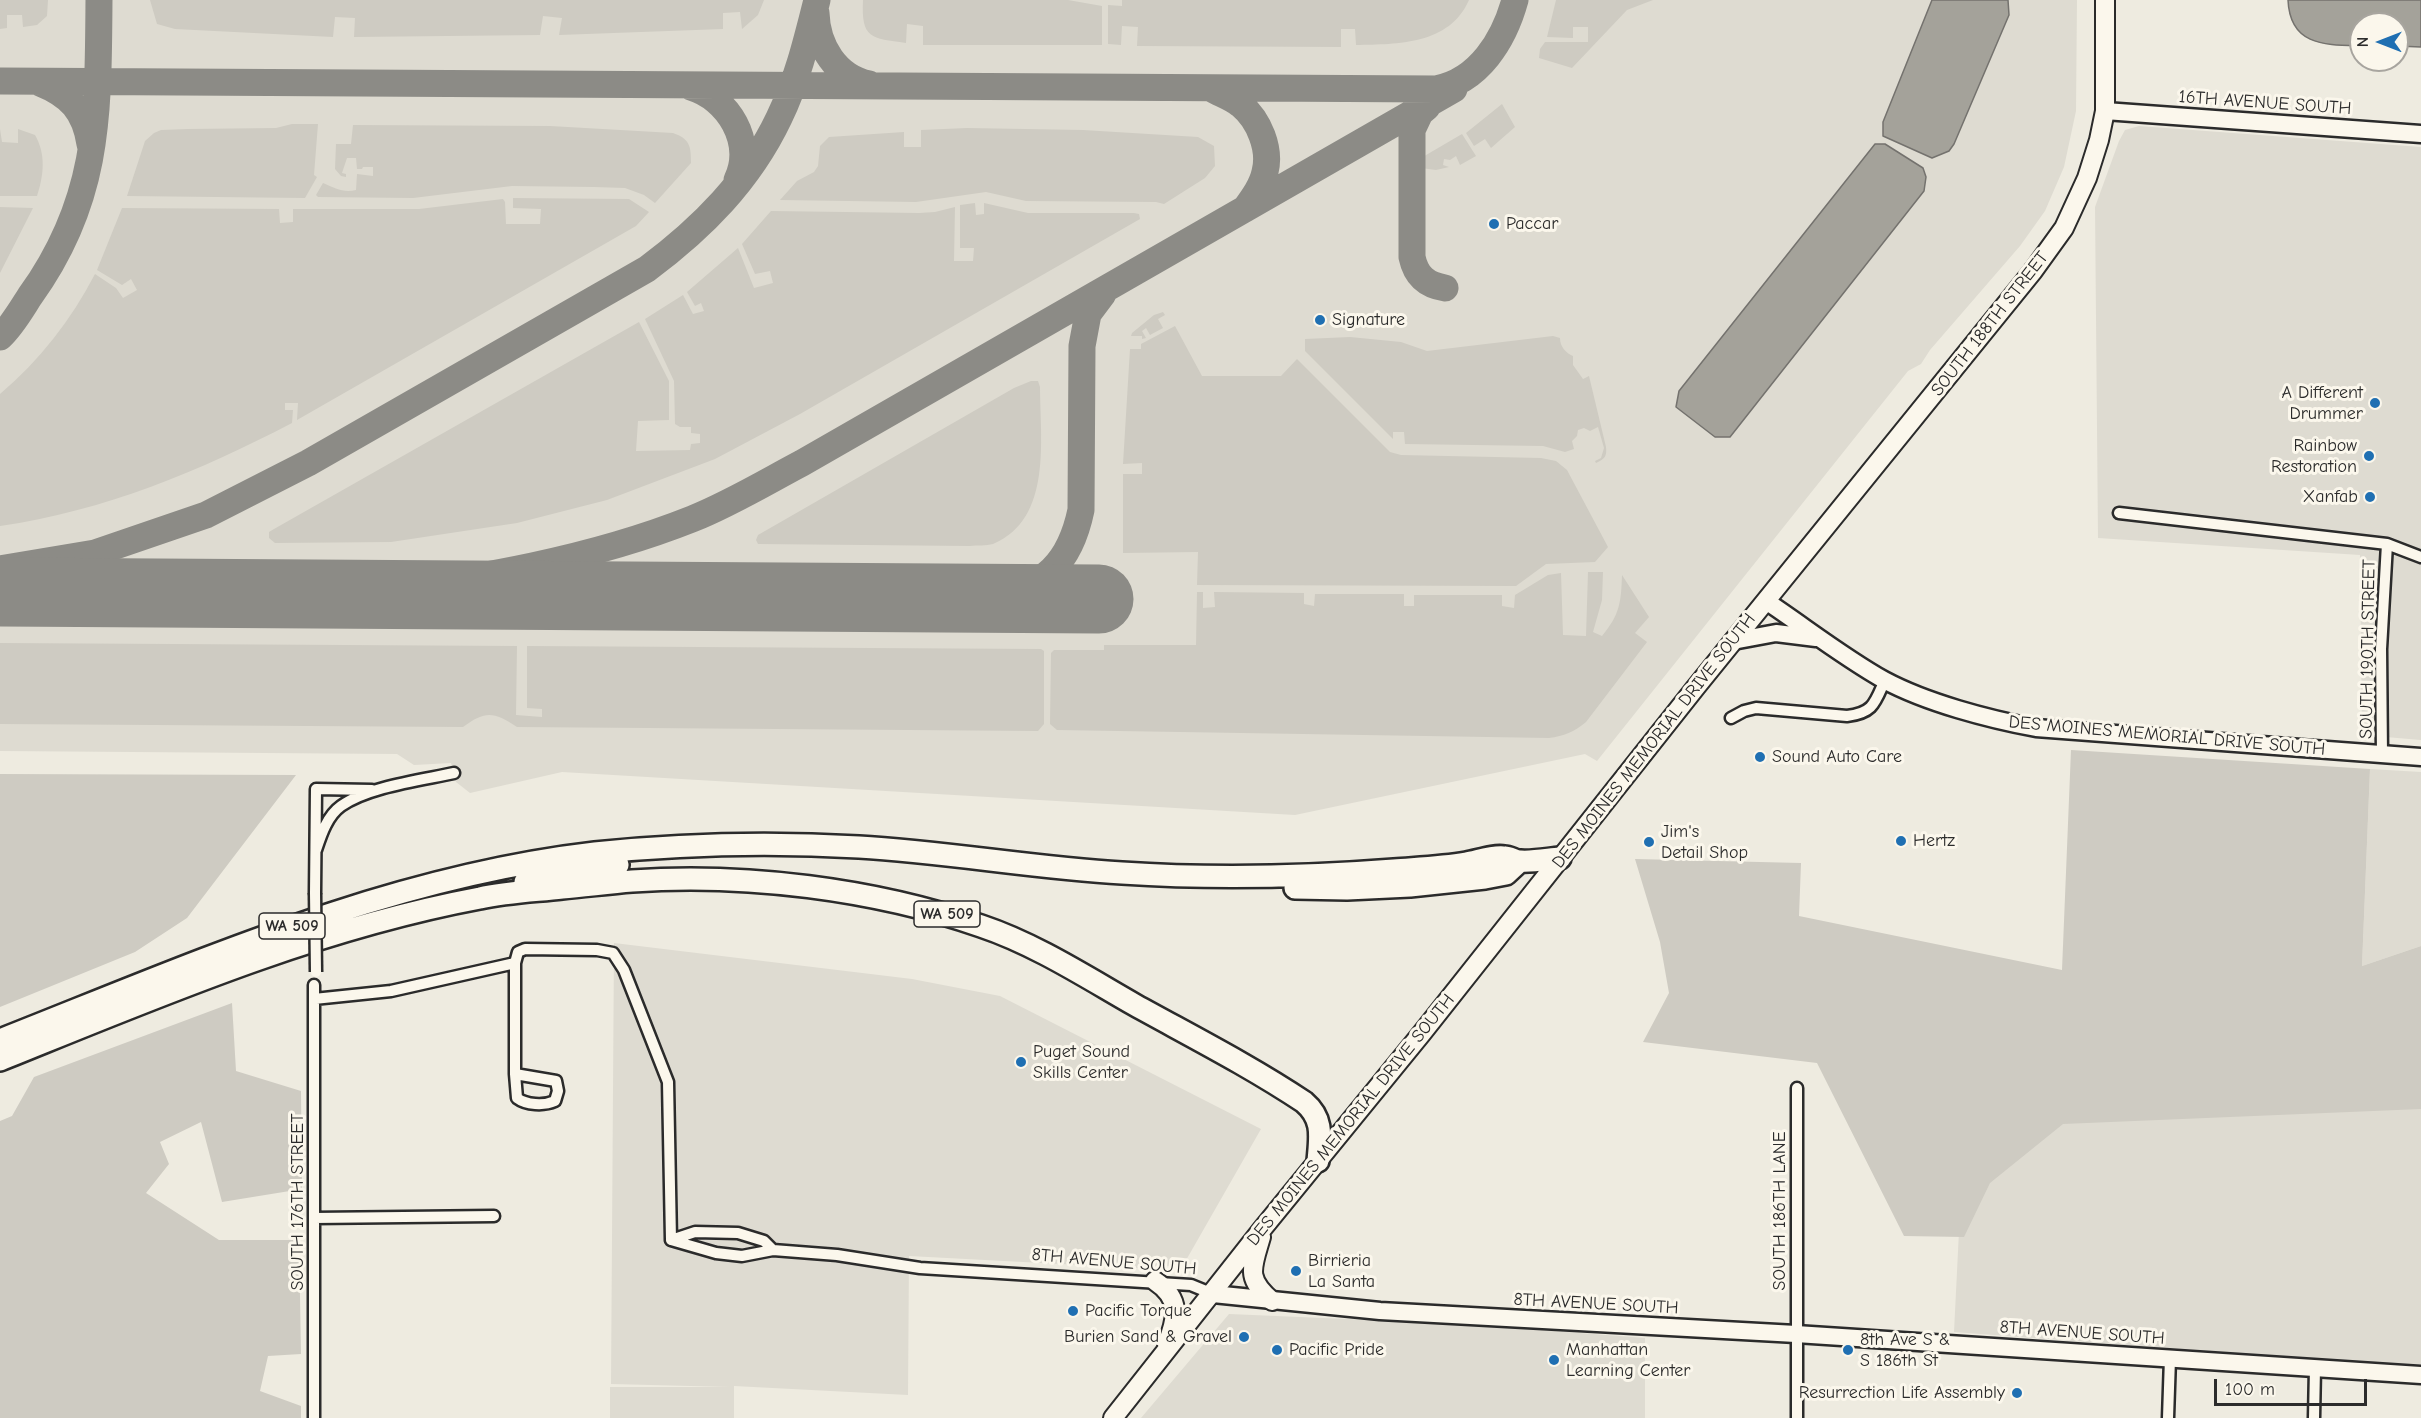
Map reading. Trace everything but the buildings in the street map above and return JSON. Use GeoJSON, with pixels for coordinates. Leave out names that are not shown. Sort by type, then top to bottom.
{"type":"FeatureCollection","features":[{"type":"Feature","properties":{"kind":"highway","name":"WA 509"},"geometry":{"type":"LineString","coordinates":[[0,1040],[279,930],[362,904],[486,872],[596,853],[753,844],[859,847],[1047,868],[1126,874],[1237,876],[1385,870],[1465,863],[1504,856],[1520,861]]}},
{"type":"Feature","properties":{"kind":"highway"},"geometry":{"type":"LineString","coordinates":[[482,897],[516,884],[551,875],[633,863],[725,855],[832,856],[930,864],[1057,880],[1347,890],[1485,878],[1506,874],[1520,861],[1560,858]]}},
{"type":"Feature","properties":{"kind":"highway","name":"WA 509"},"geometry":{"type":"LineString","coordinates":[[0,1059],[211,976],[291,948],[398,917],[482,897],[633,881],[724,880],[784,885],[894,900],[986,927],[1058,962],[1296,1097],[1314,1112],[1320,1124],[1318,1161]]}},
{"type":"Feature","properties":{"kind":"main road","name":"SOUTH 188TH STREET"},"geometry":{"type":"LineString","coordinates":[[1766,601],[2026,280],[2064,228],[2087,178],[2105,111],[2105,0]]}},
{"type":"Feature","properties":{"kind":"main road","name":"DES MOINES MEMORIAL DRIVE SOUTH"},"geometry":{"type":"LineString","coordinates":[[1113,1418],[1766,601]]}},
{"type":"Feature","properties":{"kind":"main road"},"geometry":{"type":"LineString","coordinates":[[1263,1228],[1252,1273],[1258,1288],[1272,1301]]}},
{"type":"Feature","properties":{"kind":"main road"},"geometry":{"type":"LineString","coordinates":[[1155,1281],[1170,1295],[1176,1315],[1162,1357]]}},
{"type":"Feature","properties":{"kind":"street","name":"16TH AVENUE SOUTH"},"geometry":{"type":"LineString","coordinates":[[2105,111],[2421,134]]}},
{"type":"Feature","properties":{"kind":"street"},"geometry":{"type":"LineString","coordinates":[[2119,513],[2387,544],[2421,557]]}},
{"type":"Feature","properties":{"kind":"street","name":"SOUTH 190TH STREET"},"geometry":{"type":"LineString","coordinates":[[2382,755],[2381,650],[2387,544]]}},
{"type":"Feature","properties":{"kind":"street","name":"DES MOINES MEMORIAL DRIVE SOUTH"},"geometry":{"type":"LineString","coordinates":[[1766,601],[1885,680],[1991,719],[2036,728],[2421,757]]}},
{"type":"Feature","properties":{"kind":"street"},"geometry":{"type":"LineString","coordinates":[[1733,641],[1776,633],[1822,639]]}},
{"type":"Feature","properties":{"kind":"street"},"geometry":{"type":"LineString","coordinates":[[1731,718],[1756,708],[1847,716],[1859,715],[1874,705],[1885,680]]}},
{"type":"Feature","properties":{"kind":"street"},"geometry":{"type":"LineString","coordinates":[[316,850],[322,831],[340,806],[381,789],[454,773]]}},
{"type":"Feature","properties":{"kind":"street"},"geometry":{"type":"LineString","coordinates":[[316,972],[316,789],[381,789]]}},
{"type":"Feature","properties":{"kind":"street"},"geometry":{"type":"LineString","coordinates":[[515,1074],[515,963],[518,952],[525,949],[597,950],[613,953],[624,970],[668,1082],[671,1240]]}},
{"type":"Feature","properties":{"kind":"street"},"geometry":{"type":"LineString","coordinates":[[314,999],[391,991],[515,963]]}},
{"type":"Feature","properties":{"kind":"street","name":"SOUTH 176TH STREET"},"geometry":{"type":"LineString","coordinates":[[314,985],[314,1418]]}},
{"type":"Feature","properties":{"kind":"street","name":"SOUTH 186TH LANE"},"geometry":{"type":"LineString","coordinates":[[1797,1088],[1797,1418]]}},
{"type":"Feature","properties":{"kind":"street"},"geometry":{"type":"LineString","coordinates":[[314,1218],[494,1216]]}},
{"type":"Feature","properties":{"kind":"street","name":"8TH AVENUE SOUTH"},"geometry":{"type":"LineString","coordinates":[[671,1240],[695,1232],[738,1233],[764,1241],[773,1250]]}},
{"type":"Feature","properties":{"kind":"street","name":"8TH AVENUE SOUTH"},"geometry":{"type":"LineString","coordinates":[[671,1240],[716,1253],[742,1256],[773,1250],[857,1257],[920,1268],[1155,1281],[1191,1285],[1213,1294],[1390,1312],[1796,1334],[2421,1375]]}},
{"type":"Feature","properties":{"kind":"street"},"geometry":{"type":"LineString","coordinates":[[2168,1418],[2170,1358]]}},
{"type":"Feature","properties":{"kind":"street"},"geometry":{"type":"LineString","coordinates":[[2314,1418],[2315,1368]]}},
{"type":"Feature","properties":{"kind":"shaded area"},"geometry":{"type":"Polygon","coordinates":[[[0,0],[2077,0],[2076,111],[2064,167],[2045,211],[2020,246],[1930,350],[1921,364],[1908,371],[1597,761],[1585,754],[1295,815],[562,772],[470,793],[456,782],[451,763],[414,765],[397,754],[0,751],[0,0]]]}},
{"type":"Feature","properties":{"kind":"shaded area"},"geometry":{"type":"Polygon","coordinates":[[[0,0],[48,0],[47,16],[37,25],[23,27],[22,15],[7,15],[7,28],[0,29],[0,0]]]}},
{"type":"Feature","properties":{"kind":"shaded area"},"geometry":{"type":"Polygon","coordinates":[[[150,0],[764,0],[758,15],[742,29],[740,12],[723,13],[723,29],[559,35],[562,18],[543,16],[540,35],[354,37],[355,18],[335,17],[333,37],[175,29],[157,24],[150,0]]]}},
{"type":"Feature","properties":{"kind":"shaded area"},"geometry":{"type":"Polygon","coordinates":[[[863,0],[1068,0],[1102,6],[1102,45],[923,45],[923,26],[907,24],[906,43],[884,40],[866,29],[863,0]]]}},
{"type":"Feature","properties":{"kind":"shaded area"},"geometry":{"type":"Polygon","coordinates":[[[1122,0],[1469,0],[1460,15],[1436,34],[1405,42],[1356,45],[1355,29],[1341,29],[1341,47],[1137,46],[1138,27],[1122,26],[1121,45],[1108,44],[1108,5],[1122,6],[1122,0]]]}},
{"type":"Feature","properties":{"kind":"shaded area"},"geometry":{"type":"Polygon","coordinates":[[[1556,0],[1653,0],[1627,10],[1572,68],[1539,58],[1540,49],[1545,42],[1588,42],[1588,27],[1573,27],[1573,38],[1547,37],[1556,0]]]}},
{"type":"Feature","properties":{"kind":"shaded area"},"geometry":{"type":"Polygon","coordinates":[[[1932,0],[2008,0],[2009,15],[1954,144],[1949,151],[1932,158],[1883,136],[1883,122],[1932,0]]]}},
{"type":"Feature","properties":{"kind":"shaded area"},"geometry":{"type":"Polygon","coordinates":[[[2288,0],[2421,0],[2421,47],[2409,46],[2409,12],[2349,12],[2349,46],[2323,43],[2302,35],[2290,15],[2288,0]]]}},
{"type":"Feature","properties":{"kind":"shaded area"},"geometry":{"type":"Polygon","coordinates":[[[1502,104],[1515,127],[1491,148],[1485,139],[1474,146],[1466,133],[1502,104]]]}},
{"type":"Feature","properties":{"kind":"shaded area"},"geometry":{"type":"Polygon","coordinates":[[[292,124],[318,124],[314,175],[317,177],[305,198],[127,196],[145,141],[154,133],[161,130],[276,128],[292,124]]]}},
{"type":"Feature","properties":{"kind":"shaded area"},"geometry":{"type":"Polygon","coordinates":[[[353,125],[550,126],[673,133],[683,138],[688,144],[691,163],[655,203],[644,195],[625,188],[594,187],[512,186],[413,198],[318,197],[316,195],[323,183],[339,190],[351,191],[356,190],[357,174],[373,176],[373,167],[357,169],[356,158],[347,158],[342,173],[346,174],[346,177],[341,176],[335,169],[336,144],[351,144],[353,125]]]}},
{"type":"Feature","properties":{"kind":"shaded area"},"geometry":{"type":"Polygon","coordinates":[[[2139,126],[2421,147],[2421,740],[2362,735],[2360,555],[2098,538],[2095,207],[2119,141],[2125,130],[2139,126]]]}},
{"type":"Feature","properties":{"kind":"shaded area"},"geometry":{"type":"Polygon","coordinates":[[[967,128],[1083,130],[1198,137],[1214,146],[1215,166],[1205,178],[1164,204],[1156,202],[1026,201],[986,192],[916,202],[780,200],[797,181],[814,172],[818,166],[820,146],[829,137],[904,132],[904,147],[921,147],[921,130],[967,128]]]}},
{"type":"Feature","properties":{"kind":"shaded area"},"geometry":{"type":"Polygon","coordinates":[[[0,129],[2,142],[18,143],[18,129],[35,135],[39,142],[43,165],[37,196],[0,196],[0,129]]]}},
{"type":"Feature","properties":{"kind":"shaded area"},"geometry":{"type":"Polygon","coordinates":[[[1462,134],[1476,156],[1460,165],[1456,156],[1450,160],[1444,159],[1443,165],[1449,167],[1436,170],[1421,168],[1421,158],[1462,134]]]}},
{"type":"Feature","properties":{"kind":"shaded area"},"geometry":{"type":"Polygon","coordinates":[[[1875,144],[1885,144],[1923,168],[1926,177],[1924,191],[1730,437],[1715,437],[1676,407],[1679,391],[1875,144]]]}},
{"type":"Feature","properties":{"kind":"shaded area"},"geometry":{"type":"Polygon","coordinates":[[[513,198],[629,199],[649,212],[636,226],[297,420],[298,403],[285,403],[285,410],[293,410],[292,423],[257,441],[187,473],[114,499],[39,519],[0,526],[0,394],[54,338],[76,307],[95,274],[116,288],[123,298],[137,290],[131,279],[122,285],[97,270],[122,208],[279,209],[280,223],[293,222],[293,209],[419,209],[503,199],[506,224],[540,224],[541,209],[513,208],[513,198]]]}},
{"type":"Feature","properties":{"kind":"shaded area"},"geometry":{"type":"Polygon","coordinates":[[[975,203],[976,215],[984,214],[984,203],[1028,213],[1134,213],[1139,214],[1140,219],[800,414],[715,459],[607,500],[517,523],[391,542],[275,543],[269,538],[269,532],[274,529],[639,322],[669,381],[669,420],[638,421],[636,451],[690,450],[691,444],[700,443],[700,434],[691,433],[691,427],[680,427],[675,424],[674,381],[645,319],[683,295],[693,314],[704,311],[701,303],[695,306],[687,292],[738,248],[754,288],[773,283],[770,271],[755,274],[742,244],[771,211],[919,213],[955,207],[954,261],[973,261],[974,248],[960,248],[960,205],[975,203]]]}},
{"type":"Feature","properties":{"kind":"shaded area"},"geometry":{"type":"Polygon","coordinates":[[[0,207],[33,208],[0,273],[0,207]]]}},
{"type":"Feature","properties":{"kind":"shaded area"},"geometry":{"type":"Polygon","coordinates":[[[1163,312],[1165,315],[1158,319],[1163,328],[1150,335],[1146,328],[1142,331],[1146,338],[1142,339],[1142,336],[1131,336],[1154,315],[1163,312]]]}},
{"type":"Feature","properties":{"kind":"shaded area"},"geometry":{"type":"Polygon","coordinates":[[[1175,326],[1202,376],[1281,376],[1297,359],[1390,452],[1401,455],[1541,458],[1556,461],[1567,470],[1608,547],[1595,562],[1546,564],[1516,586],[1197,585],[1198,552],[1123,553],[1123,474],[1142,474],[1142,463],[1123,464],[1130,349],[1141,349],[1141,344],[1175,326]]]}},
{"type":"Feature","properties":{"kind":"shaded area"},"geometry":{"type":"Polygon","coordinates":[[[1553,336],[1560,338],[1564,349],[1573,356],[1573,365],[1583,379],[1589,376],[1606,447],[1605,457],[1596,463],[1595,461],[1601,458],[1604,448],[1598,427],[1590,431],[1584,428],[1578,430],[1577,436],[1572,441],[1574,449],[1565,452],[1543,446],[1405,444],[1404,432],[1393,432],[1393,439],[1305,351],[1305,339],[1350,337],[1401,342],[1427,351],[1553,336]]]}},
{"type":"Feature","properties":{"kind":"shaded area"},"geometry":{"type":"Polygon","coordinates":[[[1031,381],[1038,381],[1040,387],[1039,476],[1026,516],[1012,532],[993,544],[970,546],[758,544],[756,540],[758,535],[1014,388],[1031,381]]]}},
{"type":"Feature","properties":{"kind":"shaded area"},"geometry":{"type":"Polygon","coordinates":[[[1588,572],[1603,572],[1602,600],[1593,632],[1602,636],[1613,621],[1620,601],[1622,575],[1649,617],[1635,633],[1647,642],[1586,722],[1573,731],[1559,736],[1549,738],[1057,730],[1050,724],[1051,653],[1054,650],[1104,650],[1104,645],[1196,645],[1197,592],[1203,592],[1203,608],[1215,607],[1214,592],[1304,593],[1304,604],[1314,606],[1315,594],[1404,594],[1404,606],[1414,606],[1414,595],[1502,595],[1502,606],[1514,608],[1515,595],[1548,575],[1561,573],[1563,635],[1586,636],[1588,572]]]}},
{"type":"Feature","properties":{"kind":"shaded area"},"geometry":{"type":"Polygon","coordinates":[[[0,643],[517,646],[516,715],[542,717],[542,709],[527,708],[527,646],[1041,649],[1044,651],[1044,724],[1038,731],[517,727],[502,718],[490,715],[478,718],[463,727],[0,724],[0,643]]]}},
{"type":"Feature","properties":{"kind":"shaded area"},"geometry":{"type":"Polygon","coordinates":[[[2071,750],[2370,769],[2362,966],[2421,946],[2421,1109],[2063,1124],[1990,1183],[1964,1237],[1904,1236],[1817,1063],[1643,1042],[1669,993],[1660,942],[1635,859],[1801,863],[1799,916],[2062,970],[2071,750]]]}},
{"type":"Feature","properties":{"kind":"shaded area"},"geometry":{"type":"Polygon","coordinates":[[[2370,769],[2421,772],[2421,946],[2362,966],[2370,769]]]}},
{"type":"Feature","properties":{"kind":"shaded area"},"geometry":{"type":"Polygon","coordinates":[[[0,774],[296,775],[187,918],[135,952],[0,1007],[0,774]]]}},
{"type":"Feature","properties":{"kind":"shaded area"},"geometry":{"type":"Polygon","coordinates":[[[614,943],[912,979],[1000,996],[1261,1129],[1185,1262],[1156,1269],[909,1256],[908,1395],[734,1386],[734,1418],[610,1418],[610,1387],[730,1387],[611,1384],[614,943]]]}},
{"type":"Feature","properties":{"kind":"shaded area"},"geometry":{"type":"Polygon","coordinates":[[[232,1003],[236,1071],[301,1091],[302,1189],[222,1202],[201,1122],[160,1142],[169,1164],[146,1193],[219,1240],[299,1240],[301,1354],[268,1356],[260,1391],[301,1406],[301,1418],[0,1418],[0,1121],[12,1116],[34,1077],[232,1003]]]}},
{"type":"Feature","properties":{"kind":"shaded area"},"geometry":{"type":"Polygon","coordinates":[[[2421,1099],[2421,1367],[1954,1332],[1960,1211],[2047,1116],[2421,1099]]]}},
{"type":"Feature","properties":{"kind":"shaded area"},"geometry":{"type":"Polygon","coordinates":[[[1229,1314],[1465,1324],[1645,1338],[1645,1418],[1141,1418],[1229,1314]]]}},
{"type":"Feature","properties":{"kind":"taxiway"},"geometry":{"type":"LineString","coordinates":[[0,337],[16,318],[53,260],[70,225],[82,190],[95,118],[99,0]]}},
{"type":"Feature","properties":{"kind":"taxiway"},"geometry":{"type":"LineString","coordinates":[[0,569],[95,553],[206,515],[308,463],[647,269],[687,237],[722,202],[739,183],[767,141],[791,90],[817,0]]}},
{"type":"Feature","properties":{"kind":"taxiway"},"geometry":{"type":"LineString","coordinates":[[0,81],[1436,89],[1451,85],[1465,77],[1488,57],[1504,30],[1515,0]]}},
{"type":"Feature","properties":{"kind":"taxiway"},"geometry":{"type":"LineString","coordinates":[[816,13],[820,37],[830,58],[847,75],[869,84]]}},
{"type":"Feature","properties":{"kind":"taxiway"},"geometry":{"type":"LineString","coordinates":[[40,83],[60,93],[80,113],[90,144]]}},
{"type":"Feature","properties":{"kind":"taxiway"},"geometry":{"type":"LineString","coordinates":[[691,87],[716,101],[735,123],[743,151],[742,166],[737,180]]}},
{"type":"Feature","properties":{"kind":"taxiway"},"geometry":{"type":"LineString","coordinates":[[1212,89],[1234,100],[1247,111],[1258,127],[1265,145],[1264,177],[1245,209]]}},
{"type":"Feature","properties":{"kind":"taxiway"},"geometry":{"type":"LineString","coordinates":[[368,594],[492,574],[573,557],[653,533],[720,507],[802,463],[1454,89]]}},
{"type":"Feature","properties":{"kind":"taxiway"},"geometry":{"type":"LineString","coordinates":[[1427,107],[1420,113],[1412,130],[1412,257],[1416,269],[1427,282],[1445,288]]}},
{"type":"Feature","properties":{"kind":"taxiway"},"geometry":{"type":"LineString","coordinates":[[991,597],[1026,587],[1052,570],[1070,545],[1076,529],[1081,510],[1082,346],[1088,314],[1103,294]]}},
{"type":"Feature","properties":{"kind":"runway"},"geometry":{"type":"LineString","coordinates":[[0,592],[1099,599]]}},
{"type":"Feature","properties":{"kind":"place","name":"Paccar"},"geometry":{"type":"Point","coordinates":[1494,224]}},
{"type":"Feature","properties":{"kind":"place","name":"Signature"},"geometry":{"type":"Point","coordinates":[1320,320]}},
{"type":"Feature","properties":{"kind":"place","name":"A Different Drummer"},"geometry":{"type":"Point","coordinates":[2375,403]}},
{"type":"Feature","properties":{"kind":"place","name":"Rainbow Restoration"},"geometry":{"type":"Point","coordinates":[2369,456]}},
{"type":"Feature","properties":{"kind":"place","name":"Xanfab"},"geometry":{"type":"Point","coordinates":[2370,497]}},
{"type":"Feature","properties":{"kind":"place","name":"Sound Auto Care"},"geometry":{"type":"Point","coordinates":[1760,757]}},
{"type":"Feature","properties":{"kind":"place","name":"Hertz"},"geometry":{"type":"Point","coordinates":[1901,841]}},
{"type":"Feature","properties":{"kind":"place","name":"Jim's Detail Shop"},"geometry":{"type":"Point","coordinates":[1649,842]}},
{"type":"Feature","properties":{"kind":"place","name":"Puget Sound Skills Center"},"geometry":{"type":"Point","coordinates":[1021,1062]}},
{"type":"Feature","properties":{"kind":"place","name":"Birrieria La Santa"},"geometry":{"type":"Point","coordinates":[1296,1271]}},
{"type":"Feature","properties":{"kind":"place","name":"Pacific Torque"},"geometry":{"type":"Point","coordinates":[1073,1311]}},
{"type":"Feature","properties":{"kind":"place","name":"Burien Sand & Gravel"},"geometry":{"type":"Point","coordinates":[1244,1337]}},
{"type":"Feature","properties":{"kind":"place","name":"Pacific Pride"},"geometry":{"type":"Point","coordinates":[1277,1350]}},
{"type":"Feature","properties":{"kind":"place","name":"8th Ave S & S 186th St"},"geometry":{"type":"Point","coordinates":[1848,1350]}},
{"type":"Feature","properties":{"kind":"place","name":"Manhattan Learning Center"},"geometry":{"type":"Point","coordinates":[1554,1360]}},
{"type":"Feature","properties":{"kind":"place","name":"Resurrection Life Assembly"},"geometry":{"type":"Point","coordinates":[2017,1393]}}]}
